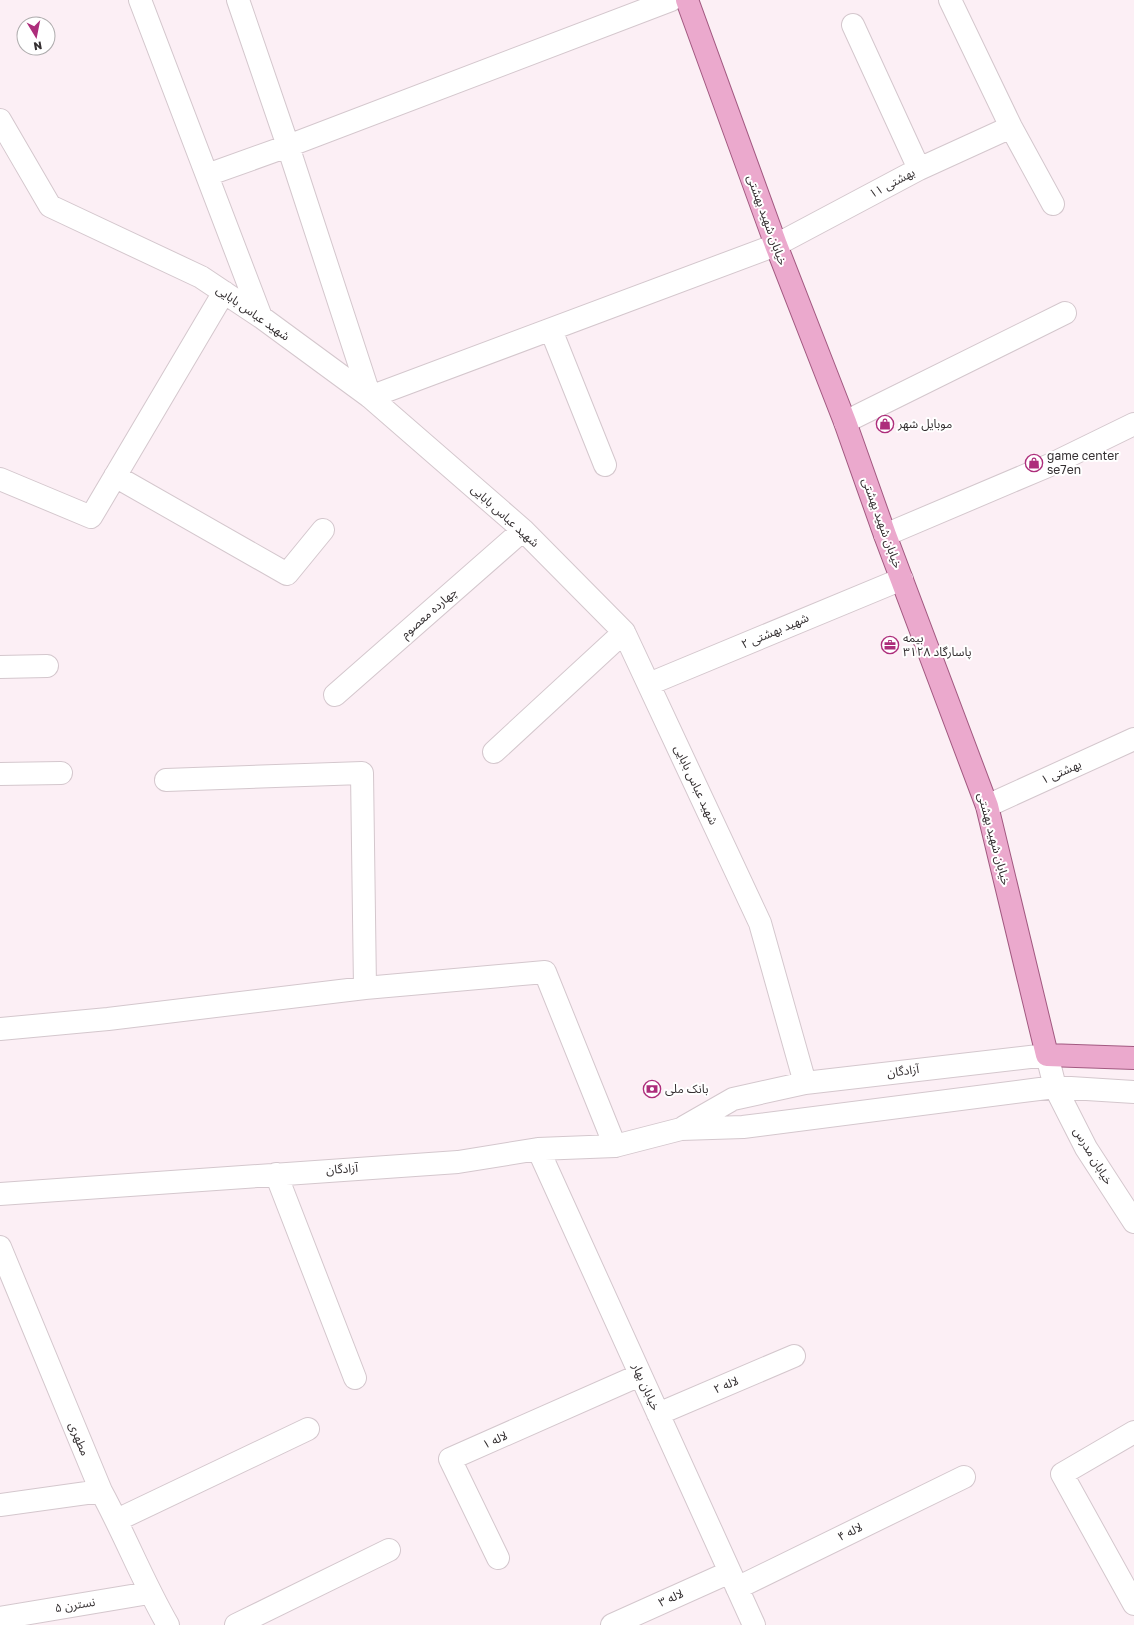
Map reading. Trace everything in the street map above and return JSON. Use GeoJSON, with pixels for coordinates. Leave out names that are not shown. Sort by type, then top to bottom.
{"type":"FeatureCollection","features":[{"type":"Feature","properties":{"kind":"main road","name":"خیابان شهید بهشتی"},"geometry":{"type":"LineString","coordinates":[[687,0],[776,245],[845,422],[885,535],[987,806],[1047,1054]]}},
{"type":"Feature","properties":{"kind":"main road","name":"آزادگان"},"geometry":{"type":"LineString","coordinates":[[1047,1054],[1134,1058]]}},
{"type":"Feature","properties":{"kind":"street"},"geometry":{"type":"LineString","coordinates":[[140,0],[261,317]]}},
{"type":"Feature","properties":{"kind":"street"},"geometry":{"type":"LineString","coordinates":[[238,0],[288,146],[370,397]]}},
{"type":"Feature","properties":{"kind":"street"},"geometry":{"type":"LineString","coordinates":[[207,175],[288,146],[671,0]]}},
{"type":"Feature","properties":{"kind":"street"},"geometry":{"type":"LineString","coordinates":[[950,0],[1011,126],[1053,204]]}},
{"type":"Feature","properties":{"kind":"street"},"geometry":{"type":"LineString","coordinates":[[853,26],[919,169]]}},
{"type":"Feature","properties":{"kind":"street","name":"شهید عباس بابایی"},"geometry":{"type":"LineString","coordinates":[[0,120],[50,206],[201,277],[261,317],[370,397],[523,530],[624,632],[760,923],[805,1083]]}},
{"type":"Feature","properties":{"kind":"street","name":"بهشتی ۱۱"},"geometry":{"type":"LineString","coordinates":[[370,397],[776,245],[919,169],[1011,126]]}},
{"type":"Feature","properties":{"kind":"street"},"geometry":{"type":"LineString","coordinates":[[0,480],[91,517],[224,292]]}},
{"type":"Feature","properties":{"kind":"street"},"geometry":{"type":"LineString","coordinates":[[845,422],[1065,313]]}},
{"type":"Feature","properties":{"kind":"street"},"geometry":{"type":"LineString","coordinates":[[551,330],[605,465]]}},
{"type":"Feature","properties":{"kind":"street"},"geometry":{"type":"LineString","coordinates":[[885,535],[1050,465],[1134,424]]}},
{"type":"Feature","properties":{"kind":"street"},"geometry":{"type":"LineString","coordinates":[[115,476],[288,574],[323,530]]}},
{"type":"Feature","properties":{"kind":"street","name":"چهارده معصوم"},"geometry":{"type":"LineString","coordinates":[[335,695],[523,530]]}},
{"type":"Feature","properties":{"kind":"street","name":"شهید بهشتی ۲"},"geometry":{"type":"LineString","coordinates":[[649,684],[902,579]]}},
{"type":"Feature","properties":{"kind":"street"},"geometry":{"type":"LineString","coordinates":[[494,752],[624,632]]}},
{"type":"Feature","properties":{"kind":"street"},"geometry":{"type":"LineString","coordinates":[[0,667],[48,666]]}},
{"type":"Feature","properties":{"kind":"street","name":"بهشتی ۱"},"geometry":{"type":"LineString","coordinates":[[987,806],[1134,739]]}},
{"type":"Feature","properties":{"kind":"street"},"geometry":{"type":"LineString","coordinates":[[0,774],[61,773]]}},
{"type":"Feature","properties":{"kind":"street"},"geometry":{"type":"LineString","coordinates":[[166,780],[362,773],[365,988]]}},
{"type":"Feature","properties":{"kind":"street"},"geometry":{"type":"LineString","coordinates":[[0,1029],[108,1019],[365,988],[545,972],[615,1146]]}},
{"type":"Feature","properties":{"kind":"street","name":"آزادگان"},"geometry":{"type":"LineString","coordinates":[[681,1129],[733,1099],[805,1083],[1047,1054]]}},
{"type":"Feature","properties":{"kind":"street","name":"خیابان مدرس"},"geometry":{"type":"LineString","coordinates":[[1047,1054],[1055,1088],[1086,1148],[1134,1222]]}},
{"type":"Feature","properties":{"kind":"street","name":"آزادگان"},"geometry":{"type":"LineString","coordinates":[[0,1194],[458,1162],[538,1149],[615,1146],[681,1129],[743,1128],[1055,1088],[1134,1092]]}},
{"type":"Feature","properties":{"kind":"street","name":"خیابان بهار"},"geometry":{"type":"LineString","coordinates":[[538,1149],[754,1625]]}},
{"type":"Feature","properties":{"kind":"street"},"geometry":{"type":"LineString","coordinates":[[276,1174],[355,1378]]}},
{"type":"Feature","properties":{"kind":"street","name":"مطهری"},"geometry":{"type":"LineString","coordinates":[[0,1247],[101,1491],[117,1520],[149,1593],[168,1625]]}},
{"type":"Feature","properties":{"kind":"street","name":"لاله ۲"},"geometry":{"type":"LineString","coordinates":[[658,1414],[794,1356]]}},
{"type":"Feature","properties":{"kind":"street","name":"لاله ۱"},"geometry":{"type":"LineString","coordinates":[[498,1558],[450,1460],[640,1376]]}},
{"type":"Feature","properties":{"kind":"street"},"geometry":{"type":"LineString","coordinates":[[117,1520],[308,1429]]}},
{"type":"Feature","properties":{"kind":"street"},"geometry":{"type":"LineString","coordinates":[[1134,1432],[1062,1474],[1134,1604]]}},
{"type":"Feature","properties":{"kind":"street","name":"لاله ۴"},"geometry":{"type":"LineString","coordinates":[[734,1580],[964,1477]]}},
{"type":"Feature","properties":{"kind":"street"},"geometry":{"type":"LineString","coordinates":[[0,1505],[101,1491]]}},
{"type":"Feature","properties":{"kind":"street"},"geometry":{"type":"LineString","coordinates":[[236,1625],[389,1550]]}},
{"type":"Feature","properties":{"kind":"street","name":"لاله ۳"},"geometry":{"type":"LineString","coordinates":[[612,1625],[734,1580]]}},
{"type":"Feature","properties":{"kind":"street","name":"نسترن ۵"},"geometry":{"type":"LineString","coordinates":[[0,1618],[149,1593]]}},
{"type":"Feature","properties":{"kind":"place","name":"موبایل شهر"},"geometry":{"type":"Point","coordinates":[885,424]}},
{"type":"Feature","properties":{"kind":"place","name":"game center se7en"},"geometry":{"type":"Point","coordinates":[1034,463]}},
{"type":"Feature","properties":{"kind":"place","name":"بیمه پاسارگاد ۳۱۲۸"},"geometry":{"type":"Point","coordinates":[890,645]}},
{"type":"Feature","properties":{"kind":"place","name":"بانک ملی"},"geometry":{"type":"Point","coordinates":[652,1089]}}]}
